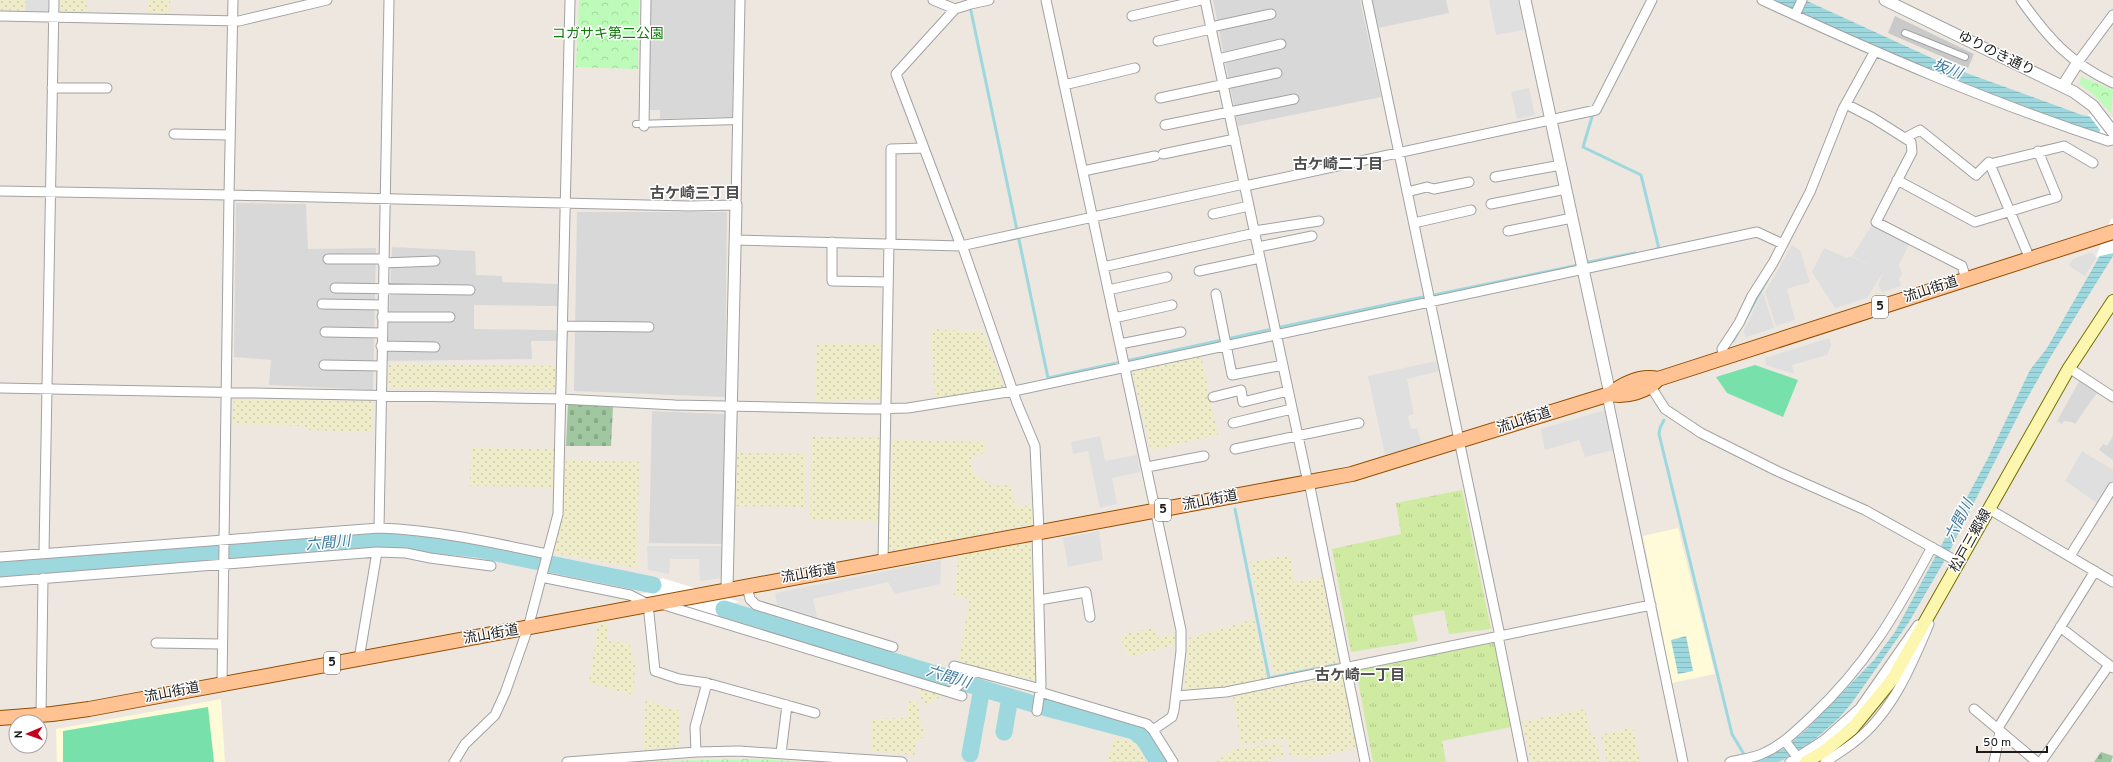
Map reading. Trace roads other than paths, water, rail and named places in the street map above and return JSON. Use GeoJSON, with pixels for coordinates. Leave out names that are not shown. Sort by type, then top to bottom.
{"type":"FeatureCollection","features":[{"type":"Feature","properties":{"kind":"main road","name":"流山街道"},"geometry":{"type":"LineString","coordinates":[[48,714],[70,712],[528,628],[727,589],[1156,511],[1375,468],[1609,395],[1622,396],[1724,358],[1966,279],[2110,236]]}},
{"type":"Feature","properties":{"kind":"main road","name":"松戸三郷線"},"geometry":{"type":"LineString","coordinates":[[1799,761],[1823,752],[1852,729],[1892,680],[1942,594],[1956,561],[1989,508],[2069,368],[2113,301]]}},
{"type":"Feature","properties":{"kind":"street"},"geometry":{"type":"LineString","coordinates":[[44,553],[54,0]]}},
{"type":"Feature","properties":{"kind":"street"},"geometry":{"type":"LineString","coordinates":[[222,684],[223,540],[233,0]]}},
{"type":"Feature","properties":{"kind":"street"},"geometry":{"type":"LineString","coordinates":[[0,16],[233,21],[327,0]]}},
{"type":"Feature","properties":{"kind":"street"},"geometry":{"type":"LineString","coordinates":[[379,528],[380,395],[388,0]]}},
{"type":"Feature","properties":{"kind":"street"},"geometry":{"type":"LineString","coordinates":[[454,762],[465,744],[495,715],[516,665],[528,628],[559,503],[570,0]]}},
{"type":"Feature","properties":{"kind":"street"},"geometry":{"type":"LineString","coordinates":[[646,0],[641,125],[737,121]]}},
{"type":"Feature","properties":{"kind":"street"},"geometry":{"type":"LineString","coordinates":[[727,589],[740,0]]}},
{"type":"Feature","properties":{"kind":"street"},"geometry":{"type":"LineString","coordinates":[[933,0],[955,8]]}},
{"type":"Feature","properties":{"kind":"street"},"geometry":{"type":"LineString","coordinates":[[989,0],[971,2],[955,8],[896,74],[1035,446],[1041,690],[1037,711]]}},
{"type":"Feature","properties":{"kind":"street"},"geometry":{"type":"LineString","coordinates":[[1046,0],[1181,630],[1181,651],[1172,717],[1153,730]]}},
{"type":"Feature","properties":{"kind":"street"},"geometry":{"type":"LineString","coordinates":[[1132,16],[1201,0]]}},
{"type":"Feature","properties":{"kind":"street"},"geometry":{"type":"LineString","coordinates":[[1206,0],[1297,436],[1309,482],[1365,762]]}},
{"type":"Feature","properties":{"kind":"street"},"geometry":{"type":"LineString","coordinates":[[1367,0],[1460,442],[1499,636],[1522,762]]}},
{"type":"Feature","properties":{"kind":"street"},"geometry":{"type":"LineString","coordinates":[[1525,0],[1609,395],[1683,762]]}},
{"type":"Feature","properties":{"kind":"street"},"geometry":{"type":"LineString","coordinates":[[735,240],[961,245],[1596,110],[1652,0]]}},
{"type":"Feature","properties":{"kind":"street"},"geometry":{"type":"LineString","coordinates":[[1762,0],[1796,14],[1875,51],[2001,104],[2108,141],[2113,140]]}},
{"type":"Feature","properties":{"kind":"street"},"geometry":{"type":"LineString","coordinates":[[1796,14],[1802,0]]}},
{"type":"Feature","properties":{"kind":"street","name":"ゆりのき通り"},"geometry":{"type":"LineString","coordinates":[[1885,0],[2083,97],[2101,116],[2113,132]]}},
{"type":"Feature","properties":{"kind":"street"},"geometry":{"type":"LineString","coordinates":[[2021,0],[2045,34],[2096,75],[2113,83]]}},
{"type":"Feature","properties":{"kind":"street"},"geometry":{"type":"LineString","coordinates":[[1158,41],[1271,14]]}},
{"type":"Feature","properties":{"kind":"street"},"geometry":{"type":"LineString","coordinates":[[2063,86],[2078,62],[2113,15]]}},
{"type":"Feature","properties":{"kind":"street"},"geometry":{"type":"LineString","coordinates":[[1905,33],[1964,57]]}},
{"type":"Feature","properties":{"kind":"street"},"geometry":{"type":"LineString","coordinates":[[1218,59],[1281,44]]}},
{"type":"Feature","properties":{"kind":"street"},"geometry":{"type":"LineString","coordinates":[[1724,358],[1722,349],[1739,324],[1752,296],[1783,244],[1810,192],[1846,104],[1875,51]]}},
{"type":"Feature","properties":{"kind":"street"},"geometry":{"type":"LineString","coordinates":[[1064,85],[1135,68]]}},
{"type":"Feature","properties":{"kind":"street"},"geometry":{"type":"LineString","coordinates":[[1160,98],[1277,73]]}},
{"type":"Feature","properties":{"kind":"street"},"geometry":{"type":"LineString","coordinates":[[52,88],[107,88]]}},
{"type":"Feature","properties":{"kind":"street"},"geometry":{"type":"LineString","coordinates":[[1165,125],[1294,99]]}},
{"type":"Feature","properties":{"kind":"street"},"geometry":{"type":"LineString","coordinates":[[1846,104],[1911,142],[1912,152],[1876,222],[1962,266],[1966,279]]}},
{"type":"Feature","properties":{"kind":"street"},"geometry":{"type":"LineString","coordinates":[[1905,138],[1920,130],[1976,175],[1989,162],[1990,164],[2038,151],[2064,146],[2093,163]]}},
{"type":"Feature","properties":{"kind":"street"},"geometry":{"type":"LineString","coordinates":[[174,134],[230,135]]}},
{"type":"Feature","properties":{"kind":"street"},"geometry":{"type":"LineString","coordinates":[[1083,170],[1235,139]]}},
{"type":"Feature","properties":{"kind":"street"},"geometry":{"type":"LineString","coordinates":[[883,561],[891,149],[924,148]]}},
{"type":"Feature","properties":{"kind":"street"},"geometry":{"type":"LineString","coordinates":[[1898,180],[1975,222],[2056,197],[2038,151]]}},
{"type":"Feature","properties":{"kind":"street"},"geometry":{"type":"LineString","coordinates":[[1990,164],[2030,259]]}},
{"type":"Feature","properties":{"kind":"street"},"geometry":{"type":"LineString","coordinates":[[1495,178],[1561,165]]}},
{"type":"Feature","properties":{"kind":"street"},"geometry":{"type":"LineString","coordinates":[[1407,192],[1427,187],[1434,189],[1469,182]]}},
{"type":"Feature","properties":{"kind":"street"},"geometry":{"type":"LineString","coordinates":[[1491,204],[1566,189]]}},
{"type":"Feature","properties":{"kind":"street"},"geometry":{"type":"LineString","coordinates":[[0,191],[566,202],[689,206],[736,205]]}},
{"type":"Feature","properties":{"kind":"street"},"geometry":{"type":"LineString","coordinates":[[1213,214],[1249,206]]}},
{"type":"Feature","properties":{"kind":"street"},"geometry":{"type":"LineString","coordinates":[[1414,223],[1471,210]]}},
{"type":"Feature","properties":{"kind":"street"},"geometry":{"type":"LineString","coordinates":[[1508,231],[1572,218]]}},
{"type":"Feature","properties":{"kind":"street"},"geometry":{"type":"LineString","coordinates":[[1103,267],[1254,232],[1319,221]]}},
{"type":"Feature","properties":{"kind":"street"},"geometry":{"type":"LineString","coordinates":[[0,388],[561,399],[732,407],[887,409],[916,407],[1014,391],[1757,232],[1783,244]]}},
{"type":"Feature","properties":{"kind":"street"},"geometry":{"type":"LineString","coordinates":[[1258,247],[1312,236]]}},
{"type":"Feature","properties":{"kind":"street"},"geometry":{"type":"LineString","coordinates":[[832,242],[832,280],[888,282]]}},
{"type":"Feature","properties":{"kind":"street"},"geometry":{"type":"LineString","coordinates":[[1199,271],[1260,258]]}},
{"type":"Feature","properties":{"kind":"street"},"geometry":{"type":"LineString","coordinates":[[328,259],[435,261]]}},
{"type":"Feature","properties":{"kind":"street"},"geometry":{"type":"LineString","coordinates":[[1108,290],[1167,277]]}},
{"type":"Feature","properties":{"kind":"street"},"geometry":{"type":"LineString","coordinates":[[335,288],[470,290]]}},
{"type":"Feature","properties":{"kind":"street"},"geometry":{"type":"LineString","coordinates":[[1216,294],[1232,375],[1283,365]]}},
{"type":"Feature","properties":{"kind":"street"},"geometry":{"type":"LineString","coordinates":[[322,304],[382,305]]}},
{"type":"Feature","properties":{"kind":"street"},"geometry":{"type":"LineString","coordinates":[[1114,318],[1172,305]]}},
{"type":"Feature","properties":{"kind":"street"},"geometry":{"type":"LineString","coordinates":[[382,316],[450,317]]}},
{"type":"Feature","properties":{"kind":"street"},"geometry":{"type":"LineString","coordinates":[[563,326],[649,327]]}},
{"type":"Feature","properties":{"kind":"street"},"geometry":{"type":"LineString","coordinates":[[325,332],[382,333]]}},
{"type":"Feature","properties":{"kind":"street"},"geometry":{"type":"LineString","coordinates":[[1120,344],[1181,332]]}},
{"type":"Feature","properties":{"kind":"street"},"geometry":{"type":"LineString","coordinates":[[381,346],[435,347]]}},
{"type":"Feature","properties":{"kind":"street"},"geometry":{"type":"LineString","coordinates":[[324,365],[381,366]]}},
{"type":"Feature","properties":{"kind":"street"},"geometry":{"type":"LineString","coordinates":[[2069,368],[2113,397]]}},
{"type":"Feature","properties":{"kind":"street"},"geometry":{"type":"LineString","coordinates":[[1654,383],[1665,409],[1700,433],[1776,471],[1865,510],[1956,561]]}},
{"type":"Feature","properties":{"kind":"street"},"geometry":{"type":"LineString","coordinates":[[1213,397],[1241,390],[1243,402],[1288,391]]}},
{"type":"Feature","properties":{"kind":"street"},"geometry":{"type":"LineString","coordinates":[[1233,423],[1292,410]]}},
{"type":"Feature","properties":{"kind":"street"},"geometry":{"type":"LineString","coordinates":[[1235,449],[1359,423]]}},
{"type":"Feature","properties":{"kind":"street"},"geometry":{"type":"LineString","coordinates":[[1147,467],[1204,456]]}},
{"type":"Feature","properties":{"kind":"street"},"geometry":{"type":"LineString","coordinates":[[2070,556],[2113,489]]}},
{"type":"Feature","properties":{"kind":"street"},"geometry":{"type":"LineString","coordinates":[[1989,508],[2113,582]]}},
{"type":"Feature","properties":{"kind":"street"},"geometry":{"type":"LineString","coordinates":[[0,557],[379,528],[433,532],[547,554]]}},
{"type":"Feature","properties":{"kind":"street"},"geometry":{"type":"LineString","coordinates":[[1730,762],[1766,752],[1785,741],[1824,706],[1856,671],[1896,613],[1932,547]]}},
{"type":"Feature","properties":{"kind":"street"},"geometry":{"type":"LineString","coordinates":[[361,658],[360,653],[378,552]]}},
{"type":"Feature","properties":{"kind":"street"},"geometry":{"type":"LineString","coordinates":[[0,582],[378,552],[406,553],[430,558],[491,566]]}},
{"type":"Feature","properties":{"kind":"street"},"geometry":{"type":"LineString","coordinates":[[1994,762],[1999,730],[2095,571]]}},
{"type":"Feature","properties":{"kind":"street"},"geometry":{"type":"LineString","coordinates":[[541,577],[630,595],[652,604],[962,696]]}},
{"type":"Feature","properties":{"kind":"street"},"geometry":{"type":"LineString","coordinates":[[41,714],[43,578]]}},
{"type":"Feature","properties":{"kind":"street"},"geometry":{"type":"LineString","coordinates":[[747,586],[750,599],[756,605],[893,647]]}},
{"type":"Feature","properties":{"kind":"street"},"geometry":{"type":"LineString","coordinates":[[1039,600],[1086,592],[1090,617]]}},
{"type":"Feature","properties":{"kind":"street"},"geometry":{"type":"LineString","coordinates":[[1785,741],[1799,761],[1844,725],[1860,708],[1921,620],[1942,594]]}},
{"type":"Feature","properties":{"kind":"street"},"geometry":{"type":"LineString","coordinates":[[1825,762],[1854,743],[1881,716],[1910,668],[1942,594]]}},
{"type":"Feature","properties":{"kind":"street"},"geometry":{"type":"LineString","coordinates":[[652,604],[655,671],[679,679],[707,683],[815,713]]}},
{"type":"Feature","properties":{"kind":"street"},"geometry":{"type":"LineString","coordinates":[[1176,696],[1226,692],[1651,605]]}},
{"type":"Feature","properties":{"kind":"street"},"geometry":{"type":"LineString","coordinates":[[2041,762],[2111,667],[2060,627]]}},
{"type":"Feature","properties":{"kind":"street"},"geometry":{"type":"LineString","coordinates":[[156,643],[222,644]]}},
{"type":"Feature","properties":{"kind":"street"},"geometry":{"type":"LineString","coordinates":[[954,666],[1041,690],[1138,720],[1147,724],[1153,730],[1173,762]]}},
{"type":"Feature","properties":{"kind":"street"},"geometry":{"type":"LineString","coordinates":[[951,692],[973,672]]}},
{"type":"Feature","properties":{"kind":"street"},"geometry":{"type":"LineString","coordinates":[[696,752],[695,727],[707,683]]}},
{"type":"Feature","properties":{"kind":"street"},"geometry":{"type":"LineString","coordinates":[[780,753],[787,705]]}},
{"type":"Feature","properties":{"kind":"street"},"geometry":{"type":"LineString","coordinates":[[1974,709],[2037,762]]}},
{"type":"Feature","properties":{"kind":"street"},"geometry":{"type":"LineString","coordinates":[[567,762],[696,752],[739,751],[902,762]]}},
{"type":"Feature","properties":{"kind":"water","name":"坂川"},"geometry":{"type":"Polygon","coordinates":[[[1768,0],[1805,0],[1958,70],[2082,115],[2113,120],[2113,136],[2087,132],[2043,116],[1885,52],[1768,0]]]}},
{"type":"Feature","properties":{"kind":"water"},"geometry":{"type":"Polygon","coordinates":[[[2113,233],[2113,256],[2051,356],[2024,404],[1946,558],[1909,622],[1851,704],[1838,719],[1813,741],[1783,760],[1778,762],[1755,762],[1783,749],[1806,730],[1874,660],[1895,632],[1988,458],[2030,370],[2047,348],[2113,233]]]}},
{"type":"Feature","properties":{"kind":"water"},"geometry":{"type":"Polygon","coordinates":[[[1686,636],[1693,671],[1678,674],[1671,640],[1686,636]]]}},
{"type":"Feature","properties":{"kind":"waterway"},"geometry":{"type":"LineString","coordinates":[[971,11],[1048,378],[1268,330]]}},
{"type":"Feature","properties":{"kind":"waterway"},"geometry":{"type":"LineString","coordinates":[[1592,117],[1583,147],[1641,175],[1659,249],[1656,249]]}},
{"type":"Feature","properties":{"kind":"waterway"},"geometry":{"type":"LineString","coordinates":[[1584,263],[1635,253]]}},
{"type":"Feature","properties":{"kind":"waterway"},"geometry":{"type":"LineString","coordinates":[[1434,295],[1579,265]]}},
{"type":"Feature","properties":{"kind":"waterway"},"geometry":{"type":"LineString","coordinates":[[1733,341],[1767,280]]}},
{"type":"Feature","properties":{"kind":"waterway"},"geometry":{"type":"LineString","coordinates":[[1281,327],[1423,297]]}},
{"type":"Feature","properties":{"kind":"waterway"},"geometry":{"type":"LineString","coordinates":[[1664,420],[1659,434],[1732,734],[1745,756]]}},
{"type":"Feature","properties":{"kind":"waterway"},"geometry":{"type":"LineString","coordinates":[[1235,509],[1269,678],[1340,664]]}},
{"type":"Feature","properties":{"kind":"waterway","name":"六間川"},"geometry":{"type":"LineString","coordinates":[[0,570],[383,540],[476,549],[653,585]]}},
{"type":"Feature","properties":{"kind":"waterway","name":"六間川"},"geometry":{"type":"LineString","coordinates":[[724,609],[1043,707],[1134,731],[1144,739],[1158,762]]}},
{"type":"Feature","properties":{"kind":"waterway"},"geometry":{"type":"LineString","coordinates":[[970,754],[982,688]]}},
{"type":"Feature","properties":{"kind":"waterway"},"geometry":{"type":"LineString","coordinates":[[1004,732],[1010,697]]}},
{"type":"Feature","properties":{"kind":"district","name":"古ケ崎二丁目"},"geometry":{"type":"Point","coordinates":[1338,165]}},
{"type":"Feature","properties":{"kind":"district","name":"古ケ崎三丁目"},"geometry":{"type":"Point","coordinates":[695,194]}},
{"type":"Feature","properties":{"kind":"district","name":"古ケ崎一丁目"},"geometry":{"type":"Point","coordinates":[1360,676]}},
{"type":"Feature","properties":{"kind":"park label","name":"コガサキ第二公園"},"geometry":{"type":"Point","coordinates":[608,34]}}]}
